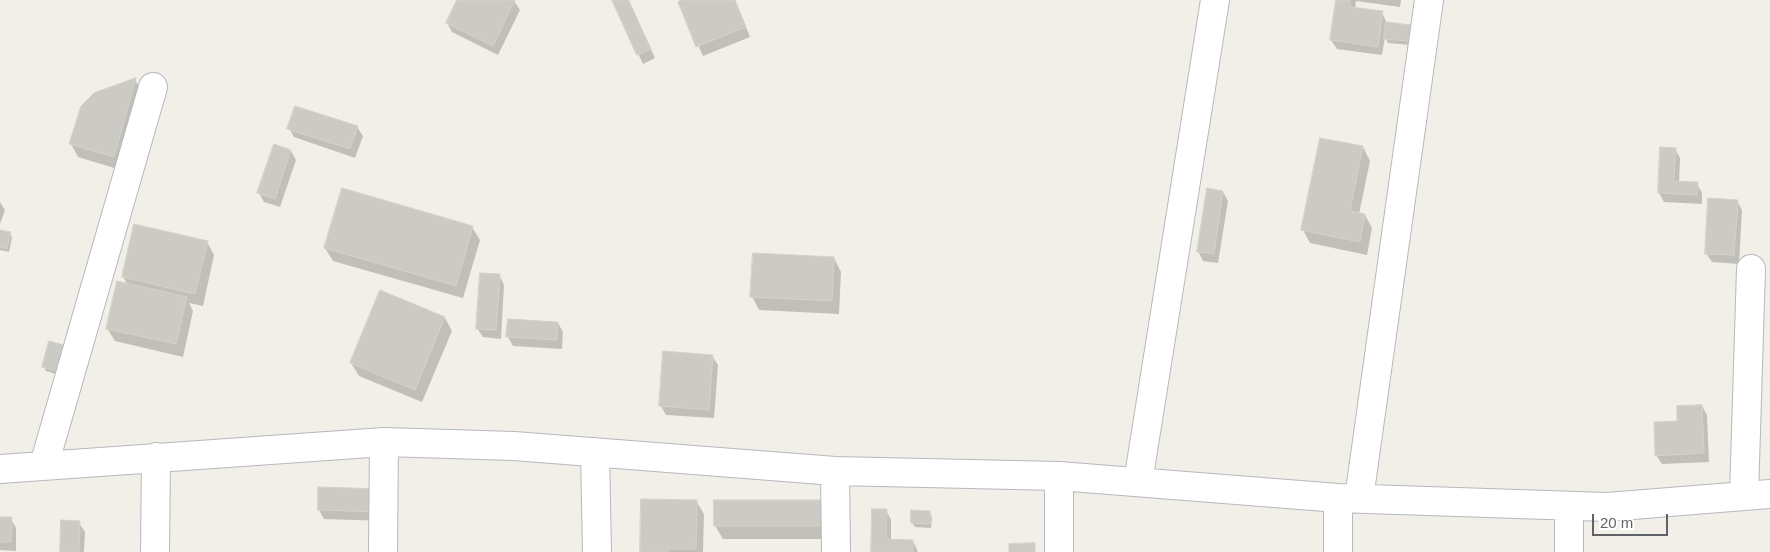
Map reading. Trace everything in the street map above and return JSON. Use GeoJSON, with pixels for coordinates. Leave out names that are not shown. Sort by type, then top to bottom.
{"type":"FeatureCollection","features":[{"type":"Feature","properties":{"kind":"street"},"geometry":{"type":"LineString","coordinates":[[1138,482],[1215,0]]}},
{"type":"Feature","properties":{"kind":"street"},"geometry":{"type":"LineString","coordinates":[[1338,552],[1429,0]]}},
{"type":"Feature","properties":{"kind":"street"},"geometry":{"type":"LineString","coordinates":[[44,465],[152,87]]}},
{"type":"Feature","properties":{"kind":"street"},"geometry":{"type":"LineString","coordinates":[[0,469],[384,442],[514,446],[835,472],[1059,476],[1348,498],[1607,507],[1757,495],[1751,269]]}},
{"type":"Feature","properties":{"kind":"street"},"geometry":{"type":"LineString","coordinates":[[383,552],[384,442]]}},
{"type":"Feature","properties":{"kind":"street"},"geometry":{"type":"LineString","coordinates":[[595,452],[597,552]]}},
{"type":"Feature","properties":{"kind":"street"},"geometry":{"type":"LineString","coordinates":[[155,552],[156,457]]}},
{"type":"Feature","properties":{"kind":"street"},"geometry":{"type":"LineString","coordinates":[[835,472],[836,552]]}},
{"type":"Feature","properties":{"kind":"street"},"geometry":{"type":"LineString","coordinates":[[1059,476],[1059,552]]}},
{"type":"Feature","properties":{"kind":"street"},"geometry":{"type":"LineString","coordinates":[[1569,506],[1569,552]]}},
{"type":"Feature","properties":{"kind":"building"},"geometry":{"type":"Polygon","coordinates":[[[457,0],[515,0],[493,46],[446,23],[457,0]]]}},
{"type":"Feature","properties":{"kind":"building"},"geometry":{"type":"Polygon","coordinates":[[[612,0],[628,0],[651,49],[637,55],[612,0]]]}},
{"type":"Feature","properties":{"kind":"building"},"geometry":{"type":"Polygon","coordinates":[[[682,0],[735,0],[746,27],[696,47],[678,2],[682,0]]]}},
{"type":"Feature","properties":{"kind":"building"},"geometry":{"type":"Polygon","coordinates":[[[1336,0],[1350,0],[1350,7],[1383,11],[1378,47],[1330,40],[1336,0]]]}},
{"type":"Feature","properties":{"kind":"building"},"geometry":{"type":"Polygon","coordinates":[[[1386,22],[1411,25],[1409,41],[1384,39],[1386,22]]]}},
{"type":"Feature","properties":{"kind":"building"},"geometry":{"type":"Polygon","coordinates":[[[136,78],[114,157],[69,144],[81,106],[94,93],[136,78]]]}},
{"type":"Feature","properties":{"kind":"building"},"geometry":{"type":"Polygon","coordinates":[[[295,106],[358,126],[350,149],[287,129],[295,106]]]}},
{"type":"Feature","properties":{"kind":"building"},"geometry":{"type":"Polygon","coordinates":[[[1320,138],[1363,146],[1350,211],[1365,214],[1360,242],[1301,230],[1320,138]]]}},
{"type":"Feature","properties":{"kind":"building"},"geometry":{"type":"Polygon","coordinates":[[[274,144],[291,150],[275,199],[257,193],[274,144]]]}},
{"type":"Feature","properties":{"kind":"building"},"geometry":{"type":"Polygon","coordinates":[[[1660,147],[1676,148],[1674,181],[1698,182],[1697,195],[1658,193],[1660,147]]]}},
{"type":"Feature","properties":{"kind":"building"},"geometry":{"type":"Polygon","coordinates":[[[342,188],[473,226],[456,286],[324,248],[342,188]]]}},
{"type":"Feature","properties":{"kind":"building"},"geometry":{"type":"Polygon","coordinates":[[[1207,188],[1223,191],[1214,254],[1197,252],[1207,188]]]}},
{"type":"Feature","properties":{"kind":"building"},"geometry":{"type":"Polygon","coordinates":[[[1708,198],[1738,200],[1734,255],[1705,254],[1708,198]]]}},
{"type":"Feature","properties":{"kind":"building"},"geometry":{"type":"Polygon","coordinates":[[[134,224],[208,241],[195,294],[122,277],[134,224]]]}},
{"type":"Feature","properties":{"kind":"building"},"geometry":{"type":"Polygon","coordinates":[[[0,230],[11,232],[7,249],[0,247],[0,230]]]}},
{"type":"Feature","properties":{"kind":"building"},"geometry":{"type":"Polygon","coordinates":[[[753,253],[834,257],[832,301],[750,297],[753,253]]]}},
{"type":"Feature","properties":{"kind":"building"},"geometry":{"type":"Polygon","coordinates":[[[480,273],[500,274],[496,330],[476,329],[480,273]]]}},
{"type":"Feature","properties":{"kind":"building"},"geometry":{"type":"Polygon","coordinates":[[[117,281],[187,297],[176,344],[106,329],[117,281]]]}},
{"type":"Feature","properties":{"kind":"building"},"geometry":{"type":"Polygon","coordinates":[[[380,290],[445,317],[415,390],[350,363],[380,290]]]}},
{"type":"Feature","properties":{"kind":"building"},"geometry":{"type":"Polygon","coordinates":[[[508,319],[558,322],[557,340],[506,337],[508,319]]]}},
{"type":"Feature","properties":{"kind":"building"},"geometry":{"type":"Polygon","coordinates":[[[49,341],[67,346],[60,372],[42,367],[49,341]]]}},
{"type":"Feature","properties":{"kind":"building"},"geometry":{"type":"Polygon","coordinates":[[[663,351],[713,355],[709,410],[659,406],[663,351]]]}},
{"type":"Feature","properties":{"kind":"building"},"geometry":{"type":"Polygon","coordinates":[[[1702,405],[1704,453],[1655,456],[1654,422],[1677,421],[1677,406],[1702,405]]]}},
{"type":"Feature","properties":{"kind":"building"},"geometry":{"type":"Polygon","coordinates":[[[318,487],[382,489],[381,512],[318,510],[318,487]]]}},
{"type":"Feature","properties":{"kind":"building"},"geometry":{"type":"Polygon","coordinates":[[[641,499],[697,500],[696,549],[640,552],[641,499]]]}},
{"type":"Feature","properties":{"kind":"building"},"geometry":{"type":"Polygon","coordinates":[[[714,500],[832,500],[832,526],[714,526],[714,500]]]}},
{"type":"Feature","properties":{"kind":"building"},"geometry":{"type":"Polygon","coordinates":[[[872,509],[887,509],[886,539],[913,540],[913,552],[871,552],[872,509]]]}},
{"type":"Feature","properties":{"kind":"building"},"geometry":{"type":"Polygon","coordinates":[[[911,510],[930,511],[930,524],[911,523],[911,510]]]}},
{"type":"Feature","properties":{"kind":"building"},"geometry":{"type":"Polygon","coordinates":[[[0,517],[12,517],[11,542],[0,542],[0,517]]]}},
{"type":"Feature","properties":{"kind":"building"},"geometry":{"type":"Polygon","coordinates":[[[61,520],[80,521],[79,552],[60,552],[61,520]]]}},
{"type":"Feature","properties":{"kind":"building"},"geometry":{"type":"Polygon","coordinates":[[[1035,543],[1035,552],[1009,552],[1009,544],[1035,543]]]}}]}
